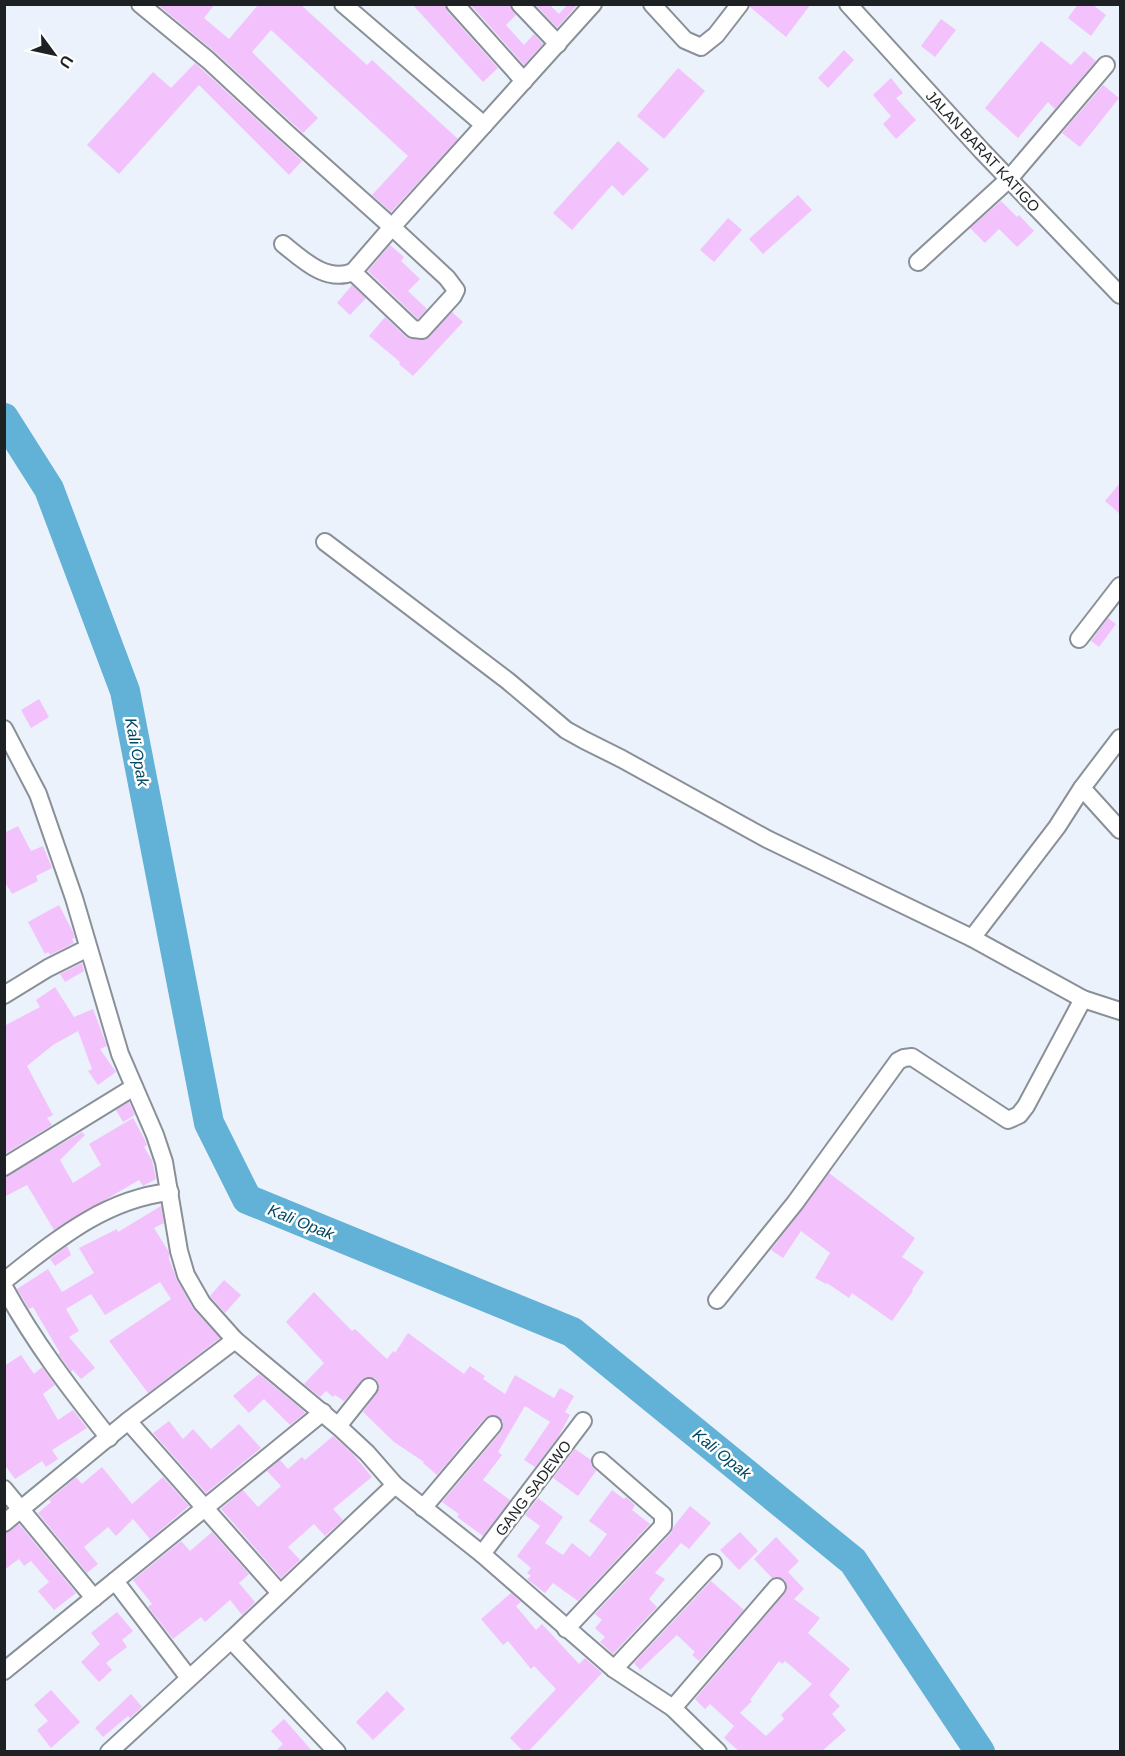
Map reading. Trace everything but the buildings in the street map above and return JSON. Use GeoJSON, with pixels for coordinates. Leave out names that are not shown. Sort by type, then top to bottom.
{"type":"FeatureCollection","features":[{"type":"Feature","properties":{"kind":"street"},"geometry":{"type":"LineString","coordinates":[[140,4],[208,60],[288,135],[392,226],[447,278],[456,290],[422,330],[413,329],[352,272]]}},
{"type":"Feature","properties":{"kind":"street"},"geometry":{"type":"LineString","coordinates":[[343,4],[484,125]]}},
{"type":"Feature","properties":{"kind":"street"},"geometry":{"type":"LineString","coordinates":[[455,4],[524,81]]}},
{"type":"Feature","properties":{"kind":"street"},"geometry":{"type":"LineString","coordinates":[[520,4],[558,44]]}},
{"type":"Feature","properties":{"kind":"street"},"geometry":{"type":"LineString","coordinates":[[652,4],[684,40],[701,47],[716,35],[740,4]]}},
{"type":"Feature","properties":{"kind":"street","name":"JALAN BARAT KATIGO"},"geometry":{"type":"LineString","coordinates":[[848,4],[1009,179],[1120,295]]}},
{"type":"Feature","properties":{"kind":"street"},"geometry":{"type":"LineString","coordinates":[[283,244],[325,273],[340,276],[352,272],[593,5]]}},
{"type":"Feature","properties":{"kind":"street"},"geometry":{"type":"LineString","coordinates":[[918,262],[1009,179],[1106,65]]}},
{"type":"Feature","properties":{"kind":"street"},"geometry":{"type":"LineString","coordinates":[[325,542],[508,681],[566,730],[767,840],[972,938],[1083,999],[1120,1011]]}},
{"type":"Feature","properties":{"kind":"street"},"geometry":{"type":"LineString","coordinates":[[1079,639],[1120,586]]}},
{"type":"Feature","properties":{"kind":"street"},"geometry":{"type":"LineString","coordinates":[[4,729],[38,794],[74,898],[120,1054],[155,1135],[164,1162],[175,1228],[186,1275],[202,1303],[235,1340],[339,1426],[395,1485],[482,1554],[614,1669],[673,1708],[718,1752]]}},
{"type":"Feature","properties":{"kind":"street"},"geometry":{"type":"LineString","coordinates":[[972,938],[1057,827],[1082,788],[1120,738]]}},
{"type":"Feature","properties":{"kind":"street"},"geometry":{"type":"LineString","coordinates":[[1082,788],[1120,830]]}},
{"type":"Feature","properties":{"kind":"street"},"geometry":{"type":"LineString","coordinates":[[4,994],[88,948]]}},
{"type":"Feature","properties":{"kind":"street"},"geometry":{"type":"LineString","coordinates":[[717,1300],[795,1203],[898,1061],[912,1057],[1008,1120],[1020,1115],[1026,1106],[1083,999]]}},
{"type":"Feature","properties":{"kind":"street"},"geometry":{"type":"LineString","coordinates":[[4,1167],[134,1087]]}},
{"type":"Feature","properties":{"kind":"street"},"geometry":{"type":"LineString","coordinates":[[4,1281],[66,1232],[83,1222],[136,1199],[170,1192]]}},
{"type":"Feature","properties":{"kind":"street"},"geometry":{"type":"LineString","coordinates":[[4,1287],[25,1326],[109,1438]]}},
{"type":"Feature","properties":{"kind":"street"},"geometry":{"type":"LineString","coordinates":[[4,1523],[128,1421],[235,1340]]}},
{"type":"Feature","properties":{"kind":"street"},"geometry":{"type":"LineString","coordinates":[[339,1426],[369,1387]]}},
{"type":"Feature","properties":{"kind":"street"},"geometry":{"type":"LineString","coordinates":[[4,1671],[322,1412]]}},
{"type":"Feature","properties":{"kind":"street"},"geometry":{"type":"LineString","coordinates":[[128,1421],[280,1593]]}},
{"type":"Feature","properties":{"kind":"street","name":"GANG SADEWO"},"geometry":{"type":"LineString","coordinates":[[482,1554],[584,1421]]}},
{"type":"Feature","properties":{"kind":"street"},"geometry":{"type":"LineString","coordinates":[[423,1508],[493,1425]]}},
{"type":"Feature","properties":{"kind":"street"},"geometry":{"type":"LineString","coordinates":[[566,1629],[663,1526],[663,1515],[601,1461]]}},
{"type":"Feature","properties":{"kind":"street"},"geometry":{"type":"LineString","coordinates":[[109,1752],[395,1485]]}},
{"type":"Feature","properties":{"kind":"street"},"geometry":{"type":"LineString","coordinates":[[4,1489],[94,1598]]}},
{"type":"Feature","properties":{"kind":"street"},"geometry":{"type":"LineString","coordinates":[[614,1669],[713,1563]]}},
{"type":"Feature","properties":{"kind":"street"},"geometry":{"type":"LineString","coordinates":[[115,1581],[189,1678]]}},
{"type":"Feature","properties":{"kind":"street"},"geometry":{"type":"LineString","coordinates":[[673,1708],[777,1587]]}},
{"type":"Feature","properties":{"kind":"street"},"geometry":{"type":"LineString","coordinates":[[231,1640],[338,1752]]}},
{"type":"Feature","properties":{"kind":"waterway","name":"Kali Opak"},"geometry":{"type":"LineString","coordinates":[[4,418],[49,489],[125,691],[209,1123],[247,1199],[572,1332],[853,1561],[980,1752]]}}]}
